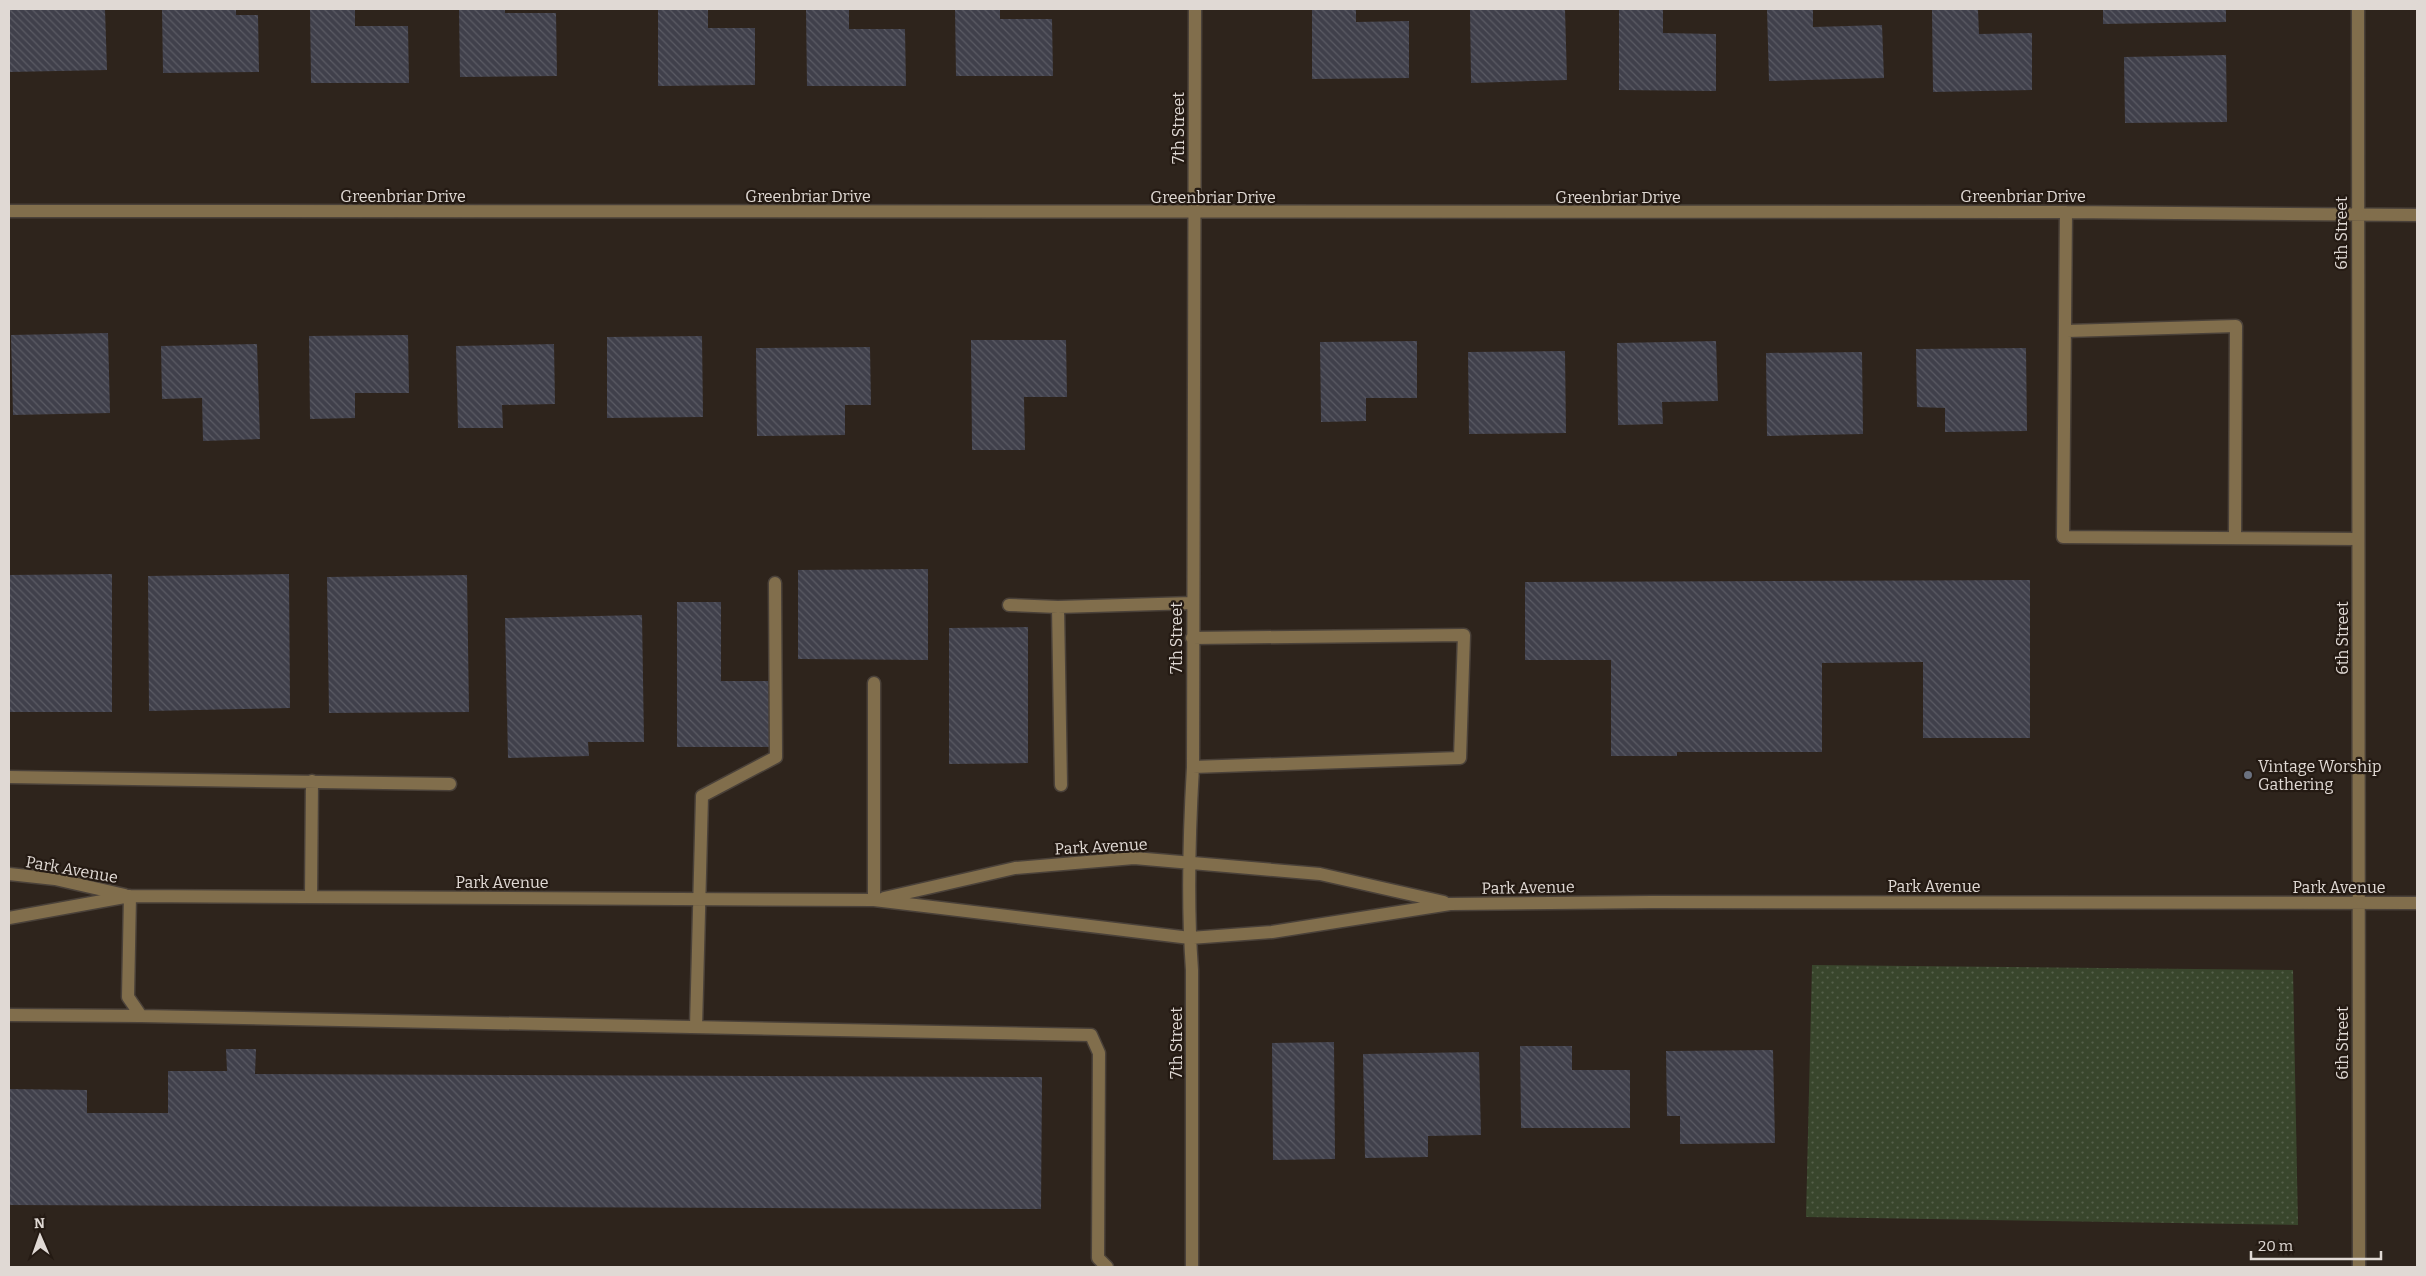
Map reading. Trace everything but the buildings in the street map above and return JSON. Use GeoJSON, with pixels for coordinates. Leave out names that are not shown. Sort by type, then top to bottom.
{"type":"FeatureCollection","features":[{"type":"Feature","properties":{"kind":"street","name":"7th Street"},"geometry":{"type":"LineString","coordinates":[[1192,1267],[1190,863],[1193,767],[1195,9]]}},
{"type":"Feature","properties":{"kind":"street","name":"6th Street"},"geometry":{"type":"LineString","coordinates":[[2358,9],[2359,1267]]}},
{"type":"Feature","properties":{"kind":"street","name":"Greenbriar Drive"},"geometry":{"type":"LineString","coordinates":[[9,211],[2066,212],[2417,215]]}},
{"type":"Feature","properties":{"kind":"street"},"geometry":{"type":"LineString","coordinates":[[2066,212],[2063,537],[2358,539]]}},
{"type":"Feature","properties":{"kind":"street"},"geometry":{"type":"LineString","coordinates":[[2066,331],[2236,326],[2236,538]]}},
{"type":"Feature","properties":{"kind":"street"},"geometry":{"type":"LineString","coordinates":[[696,1027],[702,796],[776,757],[775,583]]}},
{"type":"Feature","properties":{"kind":"street"},"geometry":{"type":"LineString","coordinates":[[1009,605],[1058,607],[1192,604]]}},
{"type":"Feature","properties":{"kind":"street"},"geometry":{"type":"LineString","coordinates":[[1058,607],[1062,785]]}},
{"type":"Feature","properties":{"kind":"street"},"geometry":{"type":"LineString","coordinates":[[1192,638],[1464,635],[1460,758],[1193,767]]}},
{"type":"Feature","properties":{"kind":"street"},"geometry":{"type":"LineString","coordinates":[[874,683],[874,900]]}},
{"type":"Feature","properties":{"kind":"street"},"geometry":{"type":"LineString","coordinates":[[9,777],[450,784]]}},
{"type":"Feature","properties":{"kind":"street"},"geometry":{"type":"LineString","coordinates":[[311,897],[312,781]]}},
{"type":"Feature","properties":{"kind":"street","name":"Park Avenue"},"geometry":{"type":"LineString","coordinates":[[874,900],[1015,868],[1134,858],[1320,874],[1450,904]]}},
{"type":"Feature","properties":{"kind":"street","name":"Park Avenue"},"geometry":{"type":"LineString","coordinates":[[9,874],[55,879],[130,896]]}},
{"type":"Feature","properties":{"kind":"street"},"geometry":{"type":"LineString","coordinates":[[130,896],[128,997],[140,1016]]}},
{"type":"Feature","properties":{"kind":"street","name":"Park Avenue"},"geometry":{"type":"LineString","coordinates":[[9,918],[130,896],[874,900],[1190,938],[1272,932],[1450,904],[1652,902],[2417,904]]}},
{"type":"Feature","properties":{"kind":"street"},"geometry":{"type":"LineString","coordinates":[[9,1015],[1091,1034],[1099,1053],[1098,1258],[1107,1267]]}},
{"type":"Feature","properties":{"kind":"green space"},"geometry":{"type":"Polygon","coordinates":[[[1812,965],[2293,970],[2298,1225],[1806,1217],[1812,965]]]}},
{"type":"Feature","properties":{"kind":"place","name":"Vintage Worship Gathering"},"geometry":{"type":"Point","coordinates":[2248,775]}}]}
